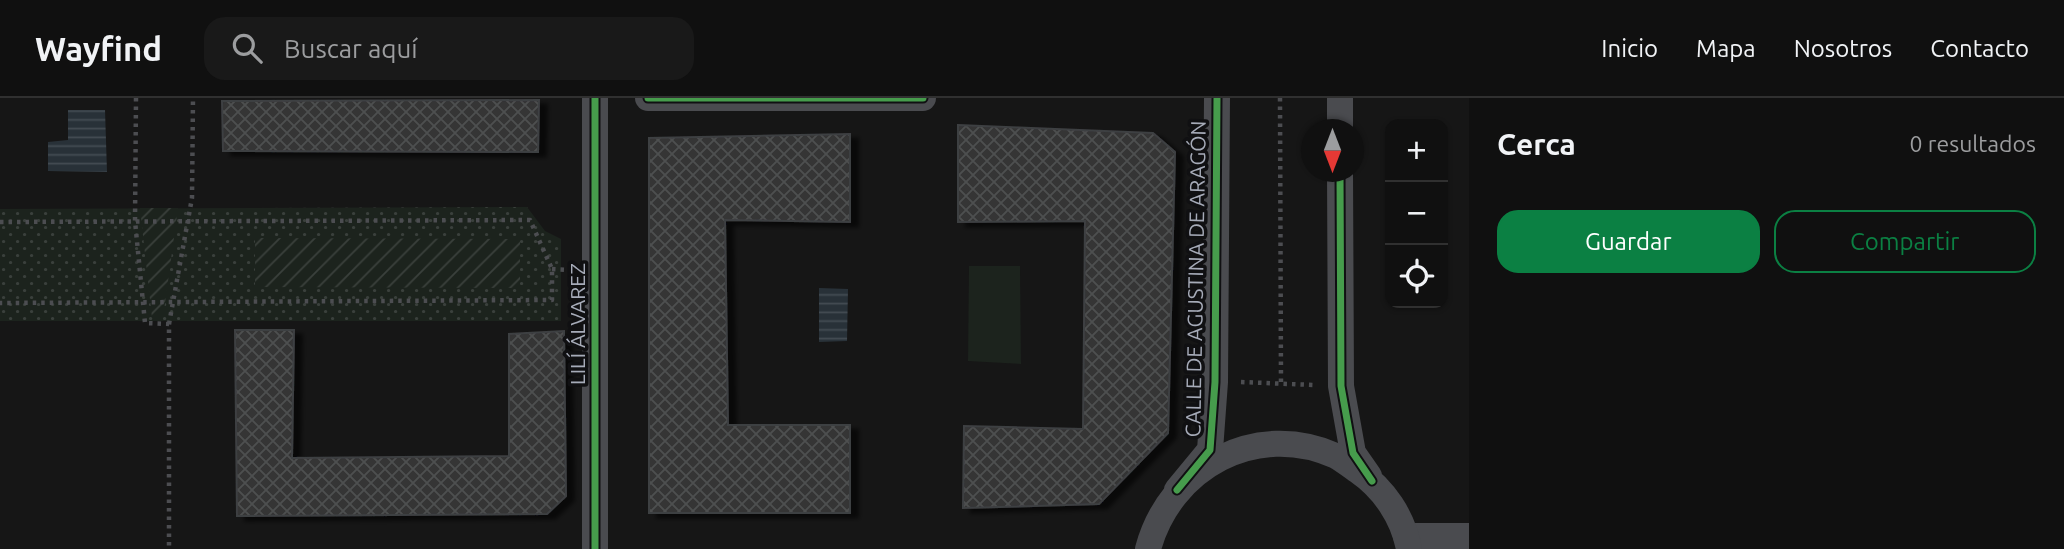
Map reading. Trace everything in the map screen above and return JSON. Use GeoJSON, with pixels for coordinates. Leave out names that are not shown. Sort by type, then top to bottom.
{"type":"FeatureCollection","features":[{"type":"Feature","properties":{"kind":"street","name":"LILÍ ÁLVAREZ"},"geometry":{"type":"LineString","coordinates":[[595,98],[595,549]]}},
{"type":"Feature","properties":{"kind":"street"},"geometry":{"type":"LineString","coordinates":[[648,98],[923,98]]}},
{"type":"Feature","properties":{"kind":"street","name":"CALLE DE AGUSTINA DE ARAGÓN"},"geometry":{"type":"LineString","coordinates":[[1177,490],[1210,450],[1215,382],[1217,98]]}},
{"type":"Feature","properties":{"kind":"street"},"geometry":{"type":"LineString","coordinates":[[1340,98],[1340,119]]}},
{"type":"Feature","properties":{"kind":"street"},"geometry":{"type":"LineString","coordinates":[[1340,182],[1342,386],[1353,453],[1392,506],[1408,542],[1469,536]]}},
{"type":"Feature","properties":{"kind":"street"},"geometry":{"type":"LineString","coordinates":[[1125,549],[1151,539],[1177,490],[1210,462],[1251,446],[1294,444],[1336,456],[1372,481]]}},
{"type":"Feature","properties":{"kind":"path"},"geometry":{"type":"LineString","coordinates":[[136,98],[135,221],[142,303],[145,323],[169,324]]}},
{"type":"Feature","properties":{"kind":"path"},"geometry":{"type":"LineString","coordinates":[[169,549],[169,324],[192,198],[193,98]]}},
{"type":"Feature","properties":{"kind":"path"},"geometry":{"type":"LineString","coordinates":[[1280,98],[1280,384]]}},
{"type":"Feature","properties":{"kind":"path"},"geometry":{"type":"LineString","coordinates":[[0,222],[530,220],[552,269],[552,300],[0,303]]}},
{"type":"Feature","properties":{"kind":"path"},"geometry":{"type":"LineString","coordinates":[[1215,382],[1342,386]]}},
{"type":"Feature","properties":{"kind":"shaded area"},"geometry":{"type":"Polygon","coordinates":[[[68,110],[105,110],[107,172],[48,171],[48,142],[68,140],[68,110]]]}},
{"type":"Feature","properties":{"kind":"shaded area"},"geometry":{"type":"Polygon","coordinates":[[[527,207],[545,231],[561,239],[561,321],[0,321],[0,209],[527,207]]]}},
{"type":"Feature","properties":{"kind":"shaded area"},"geometry":{"type":"Polygon","coordinates":[[[140,208],[178,208],[163,318],[152,318],[140,208]]]}},
{"type":"Feature","properties":{"kind":"shaded area"},"geometry":{"type":"Polygon","coordinates":[[[255,238],[520,239],[520,288],[255,287],[255,238]]]}},
{"type":"Feature","properties":{"kind":"shaded area"},"geometry":{"type":"Polygon","coordinates":[[[969,266],[1020,266],[1021,364],[968,361],[969,266]]]}},
{"type":"Feature","properties":{"kind":"shaded area"},"geometry":{"type":"Polygon","coordinates":[[[819,288],[848,289],[847,341],[819,342],[819,288]]]}},
{"type":"Feature","properties":{"kind":"building"},"geometry":{"type":"Polygon","coordinates":[[[539,100],[538,152],[223,151],[222,101],[539,100]]]}},
{"type":"Feature","properties":{"kind":"building"},"geometry":{"type":"Polygon","coordinates":[[[958,125],[1153,133],[1175,152],[1168,433],[1099,504],[963,508],[964,426],[1083,429],[1085,221],[958,222],[958,125]]]}},
{"type":"Feature","properties":{"kind":"building"},"geometry":{"type":"Polygon","coordinates":[[[850,134],[850,222],[725,220],[728,425],[850,425],[850,513],[649,513],[649,138],[850,134]]]}},
{"type":"Feature","properties":{"kind":"building"},"geometry":{"type":"Polygon","coordinates":[[[235,330],[294,330],[292,458],[509,456],[509,334],[564,331],[566,496],[547,514],[237,516],[235,330]]]}},
{"type":"Feature","properties":{"kind":"cycle path"},"geometry":{"type":"LineString","coordinates":[[595,98],[595,549]]}},
{"type":"Feature","properties":{"kind":"cycle path"},"geometry":{"type":"LineString","coordinates":[[648,98],[923,98]]}},
{"type":"Feature","properties":{"kind":"cycle path"},"geometry":{"type":"LineString","coordinates":[[1177,490],[1210,450],[1215,382],[1217,98]]}},
{"type":"Feature","properties":{"kind":"cycle path"},"geometry":{"type":"LineString","coordinates":[[1340,182],[1341,386],[1353,453],[1372,481]]}}]}
